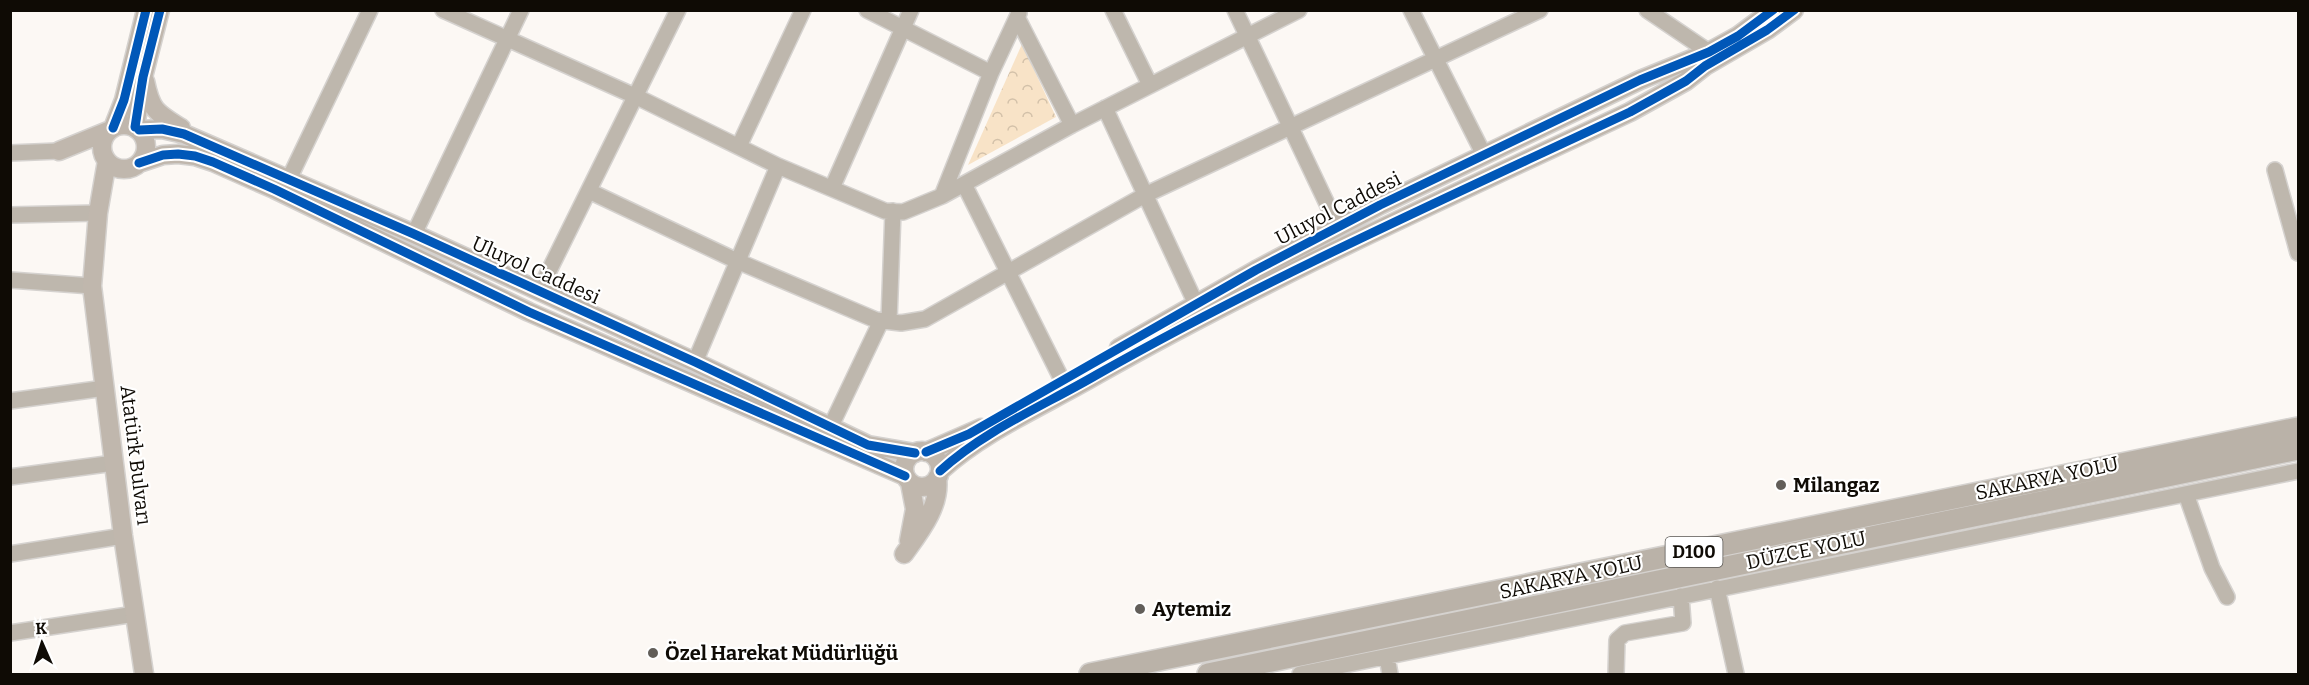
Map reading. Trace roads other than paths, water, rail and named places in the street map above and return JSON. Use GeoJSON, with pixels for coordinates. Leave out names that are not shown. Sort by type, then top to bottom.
{"type":"FeatureCollection","features":[{"type":"Feature","properties":{"kind":"highway","name":"SAKARYA YOLU"},"geometry":{"type":"LineString","coordinates":[[1090,675],[2298,428]]}},
{"type":"Feature","properties":{"kind":"highway","name":"DÜZCE YOLU"},"geometry":{"type":"LineString","coordinates":[[1208,675],[2298,449]]}},
{"type":"Feature","properties":{"kind":"main road"},"geometry":{"type":"LineString","coordinates":[[96,240],[106,160],[101,148],[102,140],[124,100],[146,10]]}},
{"type":"Feature","properties":{"kind":"main road"},"geometry":{"type":"LineString","coordinates":[[137,129],[145,68],[160,10]]}},
{"type":"Feature","properties":{"kind":"main road","name":"Uluyol Caddesi"},"geometry":{"type":"LineString","coordinates":[[137,129],[162,129],[184,134],[414,234],[695,362],[868,445],[920,453],[969,434],[1196,304],[1338,227],[1640,80],[1709,52],[1738,36],[1773,10]]}},
{"type":"Feature","properties":{"kind":"main road","name":"Uluyol Caddesi"},"geometry":{"type":"LineString","coordinates":[[939,475],[960,453],[1003,427],[1214,310],[1629,112],[1686,81],[1705,66],[1767,30],[1794,10]]}},
{"type":"Feature","properties":{"kind":"main road"},"geometry":{"type":"LineString","coordinates":[[145,68],[145,82],[151,103],[162,117],[197,140]]}},
{"type":"Feature","properties":{"kind":"main road"},"geometry":{"type":"LineString","coordinates":[[59,151],[125,124],[137,129],[143,135],[146,150],[113,190],[96,240]]}},
{"type":"Feature","properties":{"kind":"main road"},"geometry":{"type":"LineString","coordinates":[[59,151],[84,152],[106,160],[117,168],[131,166]]}},
{"type":"Feature","properties":{"kind":"main road","name":"Uluyol Caddesi"},"geometry":{"type":"LineString","coordinates":[[131,166],[163,155],[178,154],[195,156],[213,162],[529,312],[908,479]]}},
{"type":"Feature","properties":{"kind":"main road","name":"Atatürk Bulvarı"},"geometry":{"type":"LineString","coordinates":[[96,240],[92,286],[123,536],[144,675]]}},
{"type":"Feature","properties":{"kind":"main road"},"geometry":{"type":"LineString","coordinates":[[920,453],[935,457],[939,475],[936,499],[924,525],[904,555],[912,532],[915,509],[905,463],[920,453]]}},
{"type":"Feature","properties":{"kind":"main road"},"geometry":{"type":"LineString","coordinates":[[908,479],[925,487],[933,483],[939,475]]}},
{"type":"Feature","properties":{"kind":"street"},"geometry":{"type":"LineString","coordinates":[[288,181],[370,10]]}},
{"type":"Feature","properties":{"kind":"street"},"geometry":{"type":"LineString","coordinates":[[443,10],[637,97],[778,166],[885,211],[903,212],[942,196],[1072,124],[1299,10]]}},
{"type":"Feature","properties":{"kind":"street"},"geometry":{"type":"LineString","coordinates":[[414,234],[521,10]]}},
{"type":"Feature","properties":{"kind":"street"},"geometry":{"type":"LineString","coordinates":[[539,291],[637,97],[678,10]]}},
{"type":"Feature","properties":{"kind":"street"},"geometry":{"type":"LineString","coordinates":[[738,146],[803,10]]}},
{"type":"Feature","properties":{"kind":"street"},"geometry":{"type":"LineString","coordinates":[[867,10],[992,73]]}},
{"type":"Feature","properties":{"kind":"street"},"geometry":{"type":"LineString","coordinates":[[832,188],[911,10]]}},
{"type":"Feature","properties":{"kind":"street"},"geometry":{"type":"LineString","coordinates":[[1113,10],[1150,85]]}},
{"type":"Feature","properties":{"kind":"street"},"geometry":{"type":"LineString","coordinates":[[1235,10],[1338,227]]}},
{"type":"Feature","properties":{"kind":"street"},"geometry":{"type":"LineString","coordinates":[[1410,10],[1484,155]]}},
{"type":"Feature","properties":{"kind":"street"},"geometry":{"type":"LineString","coordinates":[[590,191],[737,261],[885,321],[925,319],[1145,195],[1436,61],[1540,10]]}},
{"type":"Feature","properties":{"kind":"street"},"geometry":{"type":"LineString","coordinates":[[1647,10],[1709,52],[1731,51]]}},
{"type":"Feature","properties":{"kind":"street"},"geometry":{"type":"LineString","coordinates":[[942,196],[992,73],[1019,15]]}},
{"type":"Feature","properties":{"kind":"street"},"geometry":{"type":"LineString","coordinates":[[1019,15],[1072,124]]}},
{"type":"Feature","properties":{"kind":"street"},"geometry":{"type":"LineString","coordinates":[[1105,108],[1196,304]]}},
{"type":"Feature","properties":{"kind":"street"},"geometry":{"type":"LineString","coordinates":[[10,153],[59,151]]}},
{"type":"Feature","properties":{"kind":"street"},"geometry":{"type":"LineString","coordinates":[[695,362],[778,166]]}},
{"type":"Feature","properties":{"kind":"street"},"geometry":{"type":"LineString","coordinates":[[2275,170],[2298,253]]}},
{"type":"Feature","properties":{"kind":"street"},"geometry":{"type":"LineString","coordinates":[[964,184],[1063,382]]}},
{"type":"Feature","properties":{"kind":"street"},"geometry":{"type":"LineString","coordinates":[[830,428],[885,321],[893,211]]}},
{"type":"Feature","properties":{"kind":"street"},"geometry":{"type":"LineString","coordinates":[[10,215],[98,213]]}},
{"type":"Feature","properties":{"kind":"street"},"geometry":{"type":"LineString","coordinates":[[10,280],[92,286]]}},
{"type":"Feature","properties":{"kind":"street"},"geometry":{"type":"LineString","coordinates":[[10,401],[105,388]]}},
{"type":"Feature","properties":{"kind":"street"},"geometry":{"type":"LineString","coordinates":[[10,477],[114,463]]}},
{"type":"Feature","properties":{"kind":"street"},"geometry":{"type":"LineString","coordinates":[[1300,675],[2298,471]]}},
{"type":"Feature","properties":{"kind":"street"},"geometry":{"type":"LineString","coordinates":[[2186,494],[2212,568],[2227,597]]}},
{"type":"Feature","properties":{"kind":"street"},"geometry":{"type":"LineString","coordinates":[[10,554],[123,536]]}},
{"type":"Feature","properties":{"kind":"street"},"geometry":{"type":"LineString","coordinates":[[1717,588],[1736,675]]}},
{"type":"Feature","properties":{"kind":"street"},"geometry":{"type":"LineString","coordinates":[[1616,675],[1617,640],[1625,633],[1683,623],[1681,596]]}},
{"type":"Feature","properties":{"kind":"street"},"geometry":{"type":"LineString","coordinates":[[10,633],[135,614]]}},
{"type":"Feature","properties":{"kind":"street"},"geometry":{"type":"LineString","coordinates":[[1388,657],[1390,675]]}},
{"type":"Feature","properties":{"kind":"place","name":"Milangaz"},"geometry":{"type":"Point","coordinates":[1781,485]}},
{"type":"Feature","properties":{"kind":"place","name":"Aytemiz"},"geometry":{"type":"Point","coordinates":[1140,609]}},
{"type":"Feature","properties":{"kind":"place","name":"Özel Harekat Müdürlüğü"},"geometry":{"type":"Point","coordinates":[653,653]}}]}
